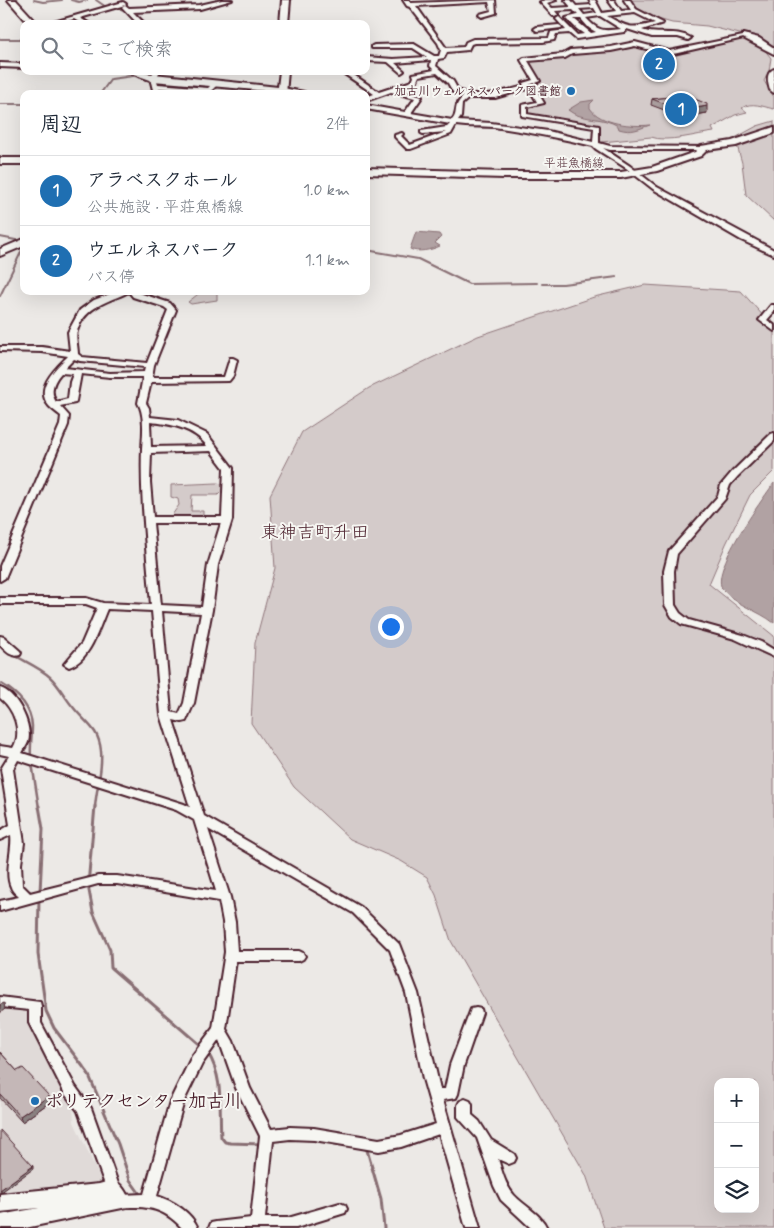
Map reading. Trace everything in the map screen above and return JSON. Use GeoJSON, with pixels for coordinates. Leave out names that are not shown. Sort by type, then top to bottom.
{"type":"FeatureCollection","features":[{"type":"Feature","properties":{"kind":"main road"},"geometry":{"type":"LineString","coordinates":[[12,0],[30,20]]}},
{"type":"Feature","properties":{"kind":"main road"},"geometry":{"type":"LineString","coordinates":[[284,20],[286,0]]}},
{"type":"Feature","properties":{"kind":"main road"},"geometry":{"type":"LineString","coordinates":[[746,36],[767,46],[774,52]]}},
{"type":"Feature","properties":{"kind":"main road"},"geometry":{"type":"LineString","coordinates":[[774,72],[771,80],[774,90]]}},
{"type":"Feature","properties":{"kind":"main road"},"geometry":{"type":"LineString","coordinates":[[282,90],[284,75]]}},
{"type":"Feature","properties":{"kind":"main road"},"geometry":{"type":"LineString","coordinates":[[155,78],[265,90]]}},
{"type":"Feature","properties":{"kind":"main road","name":"平荘魚橋線"},"geometry":{"type":"LineString","coordinates":[[370,171],[570,176],[637,173],[698,154],[704,148],[733,144],[774,130]]}},
{"type":"Feature","properties":{"kind":"main road"},"geometry":{"type":"LineString","coordinates":[[0,161],[20,161]]}},
{"type":"Feature","properties":{"kind":"main road"},"geometry":{"type":"LineString","coordinates":[[0,253],[20,243]]}},
{"type":"Feature","properties":{"kind":"main road"},"geometry":{"type":"LineString","coordinates":[[0,1203],[99,1193],[117,1195]]}},
{"type":"Feature","properties":{"kind":"main road"},"geometry":{"type":"LineString","coordinates":[[0,1224],[117,1195]]}},
{"type":"Feature","properties":{"kind":"street"},"geometry":{"type":"LineString","coordinates":[[128,10],[229,0]]}},
{"type":"Feature","properties":{"kind":"street"},"geometry":{"type":"LineString","coordinates":[[370,59],[390,61],[442,57],[444,50],[441,43],[406,0]]}},
{"type":"Feature","properties":{"kind":"street"},"geometry":{"type":"LineString","coordinates":[[412,5],[492,0],[494,12],[482,15]]}},
{"type":"Feature","properties":{"kind":"street"},"geometry":{"type":"LineString","coordinates":[[590,35],[579,28],[554,0],[543,2],[576,37],[601,34],[624,30],[624,28]]}},
{"type":"Feature","properties":{"kind":"street"},"geometry":{"type":"LineString","coordinates":[[568,0],[590,27],[601,34]]}},
{"type":"Feature","properties":{"kind":"street"},"geometry":{"type":"LineString","coordinates":[[579,0],[584,7]]}},
{"type":"Feature","properties":{"kind":"street"},"geometry":{"type":"LineString","coordinates":[[611,0],[620,13],[639,32]]}},
{"type":"Feature","properties":{"kind":"street"},"geometry":{"type":"LineString","coordinates":[[627,0],[636,12]]}},
{"type":"Feature","properties":{"kind":"street"},"geometry":{"type":"LineString","coordinates":[[64,20],[120,2],[138,20]]}},
{"type":"Feature","properties":{"kind":"street"},"geometry":{"type":"LineString","coordinates":[[551,10],[584,7],[594,3],[600,14],[624,28],[628,27],[639,32],[657,36],[673,33],[688,38]]}},
{"type":"Feature","properties":{"kind":"street"},"geometry":{"type":"LineString","coordinates":[[559,19],[636,12],[660,23],[639,32]]}},
{"type":"Feature","properties":{"kind":"street"},"geometry":{"type":"LineString","coordinates":[[620,13],[654,26]]}},
{"type":"Feature","properties":{"kind":"street"},"geometry":{"type":"LineString","coordinates":[[592,16],[612,32]]}},
{"type":"Feature","properties":{"kind":"street"},"geometry":{"type":"LineString","coordinates":[[74,17],[80,20]]}},
{"type":"Feature","properties":{"kind":"street"},"geometry":{"type":"LineString","coordinates":[[600,23],[612,22]]}},
{"type":"Feature","properties":{"kind":"street"},"geometry":{"type":"LineString","coordinates":[[444,50],[466,49],[468,43],[473,41],[540,34],[565,26]]}},
{"type":"Feature","properties":{"kind":"street"},"geometry":{"type":"LineString","coordinates":[[540,34],[552,39],[552,33],[570,31]]}},
{"type":"Feature","properties":{"kind":"street"},"geometry":{"type":"LineString","coordinates":[[596,145],[597,127],[524,115],[524,106],[541,103],[536,94],[525,84],[537,81],[524,60],[565,56],[570,52],[611,49],[635,44],[669,53],[746,36]]}},
{"type":"Feature","properties":{"kind":"street"},"geometry":{"type":"LineString","coordinates":[[374,47],[414,46],[433,57]]}},
{"type":"Feature","properties":{"kind":"street"},"geometry":{"type":"LineString","coordinates":[[433,57],[432,66],[451,82],[455,91],[467,96],[495,96],[528,87]]}},
{"type":"Feature","properties":{"kind":"street"},"geometry":{"type":"LineString","coordinates":[[390,61],[401,71]]}},
{"type":"Feature","properties":{"kind":"street"},"geometry":{"type":"LineString","coordinates":[[0,65],[20,66]]}},
{"type":"Feature","properties":{"kind":"street"},"geometry":{"type":"LineString","coordinates":[[370,98],[414,82],[417,77],[414,75],[437,71]]}},
{"type":"Feature","properties":{"kind":"street"},"geometry":{"type":"LineString","coordinates":[[350,75],[379,95]]}},
{"type":"Feature","properties":{"kind":"street"},"geometry":{"type":"LineString","coordinates":[[393,91],[419,97],[407,114]]}},
{"type":"Feature","properties":{"kind":"street"},"geometry":{"type":"LineString","coordinates":[[400,134],[396,136],[409,148],[449,133],[458,117],[459,104],[467,96]]}},
{"type":"Feature","properties":{"kind":"street"},"geometry":{"type":"LineString","coordinates":[[370,108],[468,125],[491,125],[548,133],[610,148],[704,148]]}},
{"type":"Feature","properties":{"kind":"street"},"geometry":{"type":"LineString","coordinates":[[424,132],[450,129]]}},
{"type":"Feature","properties":{"kind":"street"},"geometry":{"type":"LineString","coordinates":[[596,145],[637,173],[655,188],[744,238],[774,252]]}},
{"type":"Feature","properties":{"kind":"street"},"geometry":{"type":"LineString","coordinates":[[0,578],[64,425],[65,416],[53,405],[48,395],[50,381],[74,354],[72,332],[83,312],[97,302],[115,295]]}},
{"type":"Feature","properties":{"kind":"street"},"geometry":{"type":"LineString","coordinates":[[139,295],[167,305],[172,310],[148,373],[142,403],[145,408],[147,435],[145,482],[166,715],[224,897],[229,922],[231,956],[219,1029],[200,1057],[177,1101],[149,1200]]}},
{"type":"Feature","properties":{"kind":"street"},"geometry":{"type":"LineString","coordinates":[[774,307],[763,320],[774,329]]}},
{"type":"Feature","properties":{"kind":"street"},"geometry":{"type":"LineString","coordinates":[[0,349],[74,354],[80,359],[132,365],[148,373]]}},
{"type":"Feature","properties":{"kind":"street"},"geometry":{"type":"LineString","coordinates":[[61,370],[78,373],[148,373],[226,379],[229,376],[233,360]]}},
{"type":"Feature","properties":{"kind":"street"},"geometry":{"type":"LineString","coordinates":[[53,405],[72,401],[74,382],[78,373]]}},
{"type":"Feature","properties":{"kind":"street"},"geometry":{"type":"LineString","coordinates":[[145,420],[176,422],[204,436],[229,468],[227,520],[213,565],[190,703],[182,718],[166,715]]}},
{"type":"Feature","properties":{"kind":"street"},"geometry":{"type":"LineString","coordinates":[[774,436],[735,474],[726,485],[722,497],[672,553],[669,571],[670,605],[680,619],[757,644],[774,654]]}},
{"type":"Feature","properties":{"kind":"street"},"geometry":{"type":"LineString","coordinates":[[146,450],[212,448]]}},
{"type":"Feature","properties":{"kind":"street"},"geometry":{"type":"LineString","coordinates":[[149,520],[227,520]]}},
{"type":"Feature","properties":{"kind":"street"},"geometry":{"type":"LineString","coordinates":[[0,601],[86,601],[103,606],[207,610]]}},
{"type":"Feature","properties":{"kind":"street"},"geometry":{"type":"LineString","coordinates":[[69,664],[83,652],[89,642],[103,606]]}},
{"type":"Feature","properties":{"kind":"street"},"geometry":{"type":"LineString","coordinates":[[1,642],[16,652]]}},
{"type":"Feature","properties":{"kind":"street"},"geometry":{"type":"LineString","coordinates":[[0,692],[11,701],[21,723],[26,758]]}},
{"type":"Feature","properties":{"kind":"street"},"geometry":{"type":"LineString","coordinates":[[0,750],[180,807],[357,910],[377,928],[395,947],[412,993],[434,1095],[473,1228]]}},
{"type":"Feature","properties":{"kind":"street"},"geometry":{"type":"LineString","coordinates":[[26,758],[6,769],[5,791],[18,843],[15,864],[16,886],[28,899]]}},
{"type":"Feature","properties":{"kind":"street"},"geometry":{"type":"LineString","coordinates":[[0,836],[15,828]]}},
{"type":"Feature","properties":{"kind":"street"},"geometry":{"type":"LineString","coordinates":[[0,906],[46,892],[98,880],[118,880],[224,897]]}},
{"type":"Feature","properties":{"kind":"street"},"geometry":{"type":"LineString","coordinates":[[231,956],[299,956]]}},
{"type":"Feature","properties":{"kind":"street"},"geometry":{"type":"LineString","coordinates":[[0,1002],[35,1006],[35,1023],[70,1090],[84,1108],[117,1195],[149,1200],[169,1206],[191,1228]]}},
{"type":"Feature","properties":{"kind":"street"},"geometry":{"type":"LineString","coordinates":[[434,1095],[451,1094],[457,1066],[476,1013]]}},
{"type":"Feature","properties":{"kind":"street"},"geometry":{"type":"LineString","coordinates":[[219,1029],[226,1041],[243,1088],[267,1136],[258,1218]]}},
{"type":"Feature","properties":{"kind":"street"},"geometry":{"type":"LineString","coordinates":[[466,1105],[465,1117],[476,1127],[487,1144],[506,1197],[540,1228]]}},
{"type":"Feature","properties":{"kind":"street"},"geometry":{"type":"LineString","coordinates":[[267,1136],[302,1133],[361,1141],[368,1146],[382,1146],[443,1127]]}},
{"type":"Feature","properties":{"kind":"street"},"geometry":{"type":"LineString","coordinates":[[487,1144],[509,1158]]}},
{"type":"Feature","properties":{"kind":"street"},"geometry":{"type":"LineString","coordinates":[[216,1228],[247,1224],[288,1224],[340,1209]]}},
{"type":"Feature","properties":{"kind":"shaded area"},"geometry":{"type":"Polygon","coordinates":[[[630,0],[774,0],[774,48],[760,39],[707,26],[672,23],[644,15],[630,0]]]}},
{"type":"Feature","properties":{"kind":"shaded area"},"geometry":{"type":"Polygon","coordinates":[[[743,38],[761,45],[771,58],[769,71],[764,81],[774,97],[774,109],[758,105],[746,106],[742,108],[747,112],[735,115],[712,128],[714,132],[673,139],[651,137],[602,142],[599,141],[599,126],[527,113],[527,106],[544,104],[538,93],[527,85],[539,81],[527,60],[567,57],[572,54],[638,45],[668,55],[743,38]]]}},
{"type":"Feature","properties":{"kind":"shaded area"},"geometry":{"type":"Polygon","coordinates":[[[594,100],[590,104],[590,108],[601,118],[626,125],[650,125],[628,131],[619,129],[618,126],[612,123],[579,116],[568,110],[581,102],[594,100]]]}},
{"type":"Feature","properties":{"kind":"shaded area"},"geometry":{"type":"Polygon","coordinates":[[[774,121],[774,221],[746,195],[742,163],[735,138],[757,126],[774,121]]]}},
{"type":"Feature","properties":{"kind":"shaded area"},"geometry":{"type":"Polygon","coordinates":[[[416,232],[439,234],[441,237],[435,243],[440,246],[417,251],[410,249],[416,232]]]}},
{"type":"Feature","properties":{"kind":"shaded area"},"geometry":{"type":"Polygon","coordinates":[[[645,285],[741,291],[774,328],[774,471],[750,495],[709,584],[774,636],[774,1228],[604,1228],[586,1175],[451,941],[436,895],[427,877],[401,861],[350,839],[294,787],[251,723],[255,643],[275,568],[270,495],[302,432],[369,388],[478,336],[594,297],[645,285]]]}},
{"type":"Feature","properties":{"kind":"shaded area"},"geometry":{"type":"Polygon","coordinates":[[[197,295],[217,295],[217,300],[191,304],[188,302],[197,295]]]}},
{"type":"Feature","properties":{"kind":"shaded area"},"geometry":{"type":"Polygon","coordinates":[[[774,483],[774,623],[729,595],[723,590],[720,581],[729,553],[738,536],[774,483]]]}},
{"type":"Feature","properties":{"kind":"shaded area"},"geometry":{"type":"Polygon","coordinates":[[[223,484],[222,491],[218,495],[192,495],[191,511],[203,511],[203,518],[170,518],[179,505],[178,499],[171,497],[171,485],[223,484]]]}},
{"type":"Feature","properties":{"kind":"shaded area","name":"ポリテクセンター加古川"},"geometry":{"type":"Polygon","coordinates":[[[0,1005],[27,1009],[30,1021],[73,1107],[74,1122],[102,1182],[96,1188],[0,1199],[0,1005]]]}},
{"type":"Feature","properties":{"kind":"building"},"geometry":{"type":"Polygon","coordinates":[[[690,97],[707,104],[707,106],[676,108],[652,99],[690,97]]]}},
{"type":"Feature","properties":{"kind":"building"},"geometry":{"type":"Polygon","coordinates":[[[0,1052],[17,1071],[23,1068],[49,1096],[20,1116],[0,1094],[0,1052]]]}},
{"type":"Feature","properties":{"kind":"building"},"geometry":{"type":"Polygon","coordinates":[[[0,1130],[33,1166],[0,1190],[0,1130]]]}},
{"type":"Feature","properties":{"kind":"waterway"},"geometry":{"type":"LineString","coordinates":[[34,0],[43,2],[62,0]]}},
{"type":"Feature","properties":{"kind":"waterway"},"geometry":{"type":"LineString","coordinates":[[71,0],[79,2],[87,0]]}},
{"type":"Feature","properties":{"kind":"waterway"},"geometry":{"type":"LineString","coordinates":[[96,0],[106,7],[126,10]]}},
{"type":"Feature","properties":{"kind":"waterway"},"geometry":{"type":"LineString","coordinates":[[0,39],[20,39]]}},
{"type":"Feature","properties":{"kind":"waterway"},"geometry":{"type":"LineString","coordinates":[[103,90],[111,79],[133,76]]}},
{"type":"Feature","properties":{"kind":"waterway"},"geometry":{"type":"LineString","coordinates":[[0,104],[20,104]]}},
{"type":"Feature","properties":{"kind":"waterway"},"geometry":{"type":"LineString","coordinates":[[0,237],[20,241]]}},
{"type":"Feature","properties":{"kind":"waterway"},"geometry":{"type":"LineString","coordinates":[[370,251],[418,259],[469,284],[537,283]]}},
{"type":"Feature","properties":{"kind":"waterway"},"geometry":{"type":"LineString","coordinates":[[0,296],[20,254]]}},
{"type":"Feature","properties":{"kind":"waterway"},"geometry":{"type":"LineString","coordinates":[[542,284],[563,284],[617,277]]}},
{"type":"Feature","properties":{"kind":"waterway"},"geometry":{"type":"LineString","coordinates":[[14,655],[50,677],[94,731],[100,743],[101,751],[95,808]]}},
{"type":"Feature","properties":{"kind":"waterway"},"geometry":{"type":"LineString","coordinates":[[0,683],[17,695],[29,712],[32,726],[31,758]]}},
{"type":"Feature","properties":{"kind":"waterway"},"geometry":{"type":"LineString","coordinates":[[32,763],[39,808]]}},
{"type":"Feature","properties":{"kind":"waterway"},"geometry":{"type":"LineString","coordinates":[[39,806],[43,829],[40,892]]}},
{"type":"Feature","properties":{"kind":"waterway"},"geometry":{"type":"LineString","coordinates":[[95,806],[88,885],[93,912],[110,950],[111,968],[202,1047]]}},
{"type":"Feature","properties":{"kind":"waterway"},"geometry":{"type":"LineString","coordinates":[[39,897],[38,954],[46,1011],[54,1028],[88,1073],[118,1144],[130,1180],[140,1194]]}},
{"type":"Feature","properties":{"kind":"waterway"},"geometry":{"type":"LineString","coordinates":[[208,1053],[219,1083],[221,1137],[225,1142],[230,1143],[261,1144]]}},
{"type":"Feature","properties":{"kind":"waterway"},"geometry":{"type":"LineString","coordinates":[[362,1147],[367,1150],[381,1199],[384,1228]]}},
{"type":"Feature","properties":{"kind":"place","name":"ウエルネスパーク"},"geometry":{"type":"Point","coordinates":[659,64]}},
{"type":"Feature","properties":{"kind":"place","name":"加古川ウェルネスパーク図書館"},"geometry":{"type":"Point","coordinates":[571,91]}},
{"type":"Feature","properties":{"kind":"place","name":"アラベスクホール"},"geometry":{"type":"Point","coordinates":[681,109]}},
{"type":"Feature","properties":{"kind":"place","name":"ポリテクセンター加古川"},"geometry":{"type":"Point","coordinates":[35,1101]}},
{"type":"Feature","properties":{"kind":"district","name":"東神吉町升田"},"geometry":{"type":"Point","coordinates":[315,532]}}]}
